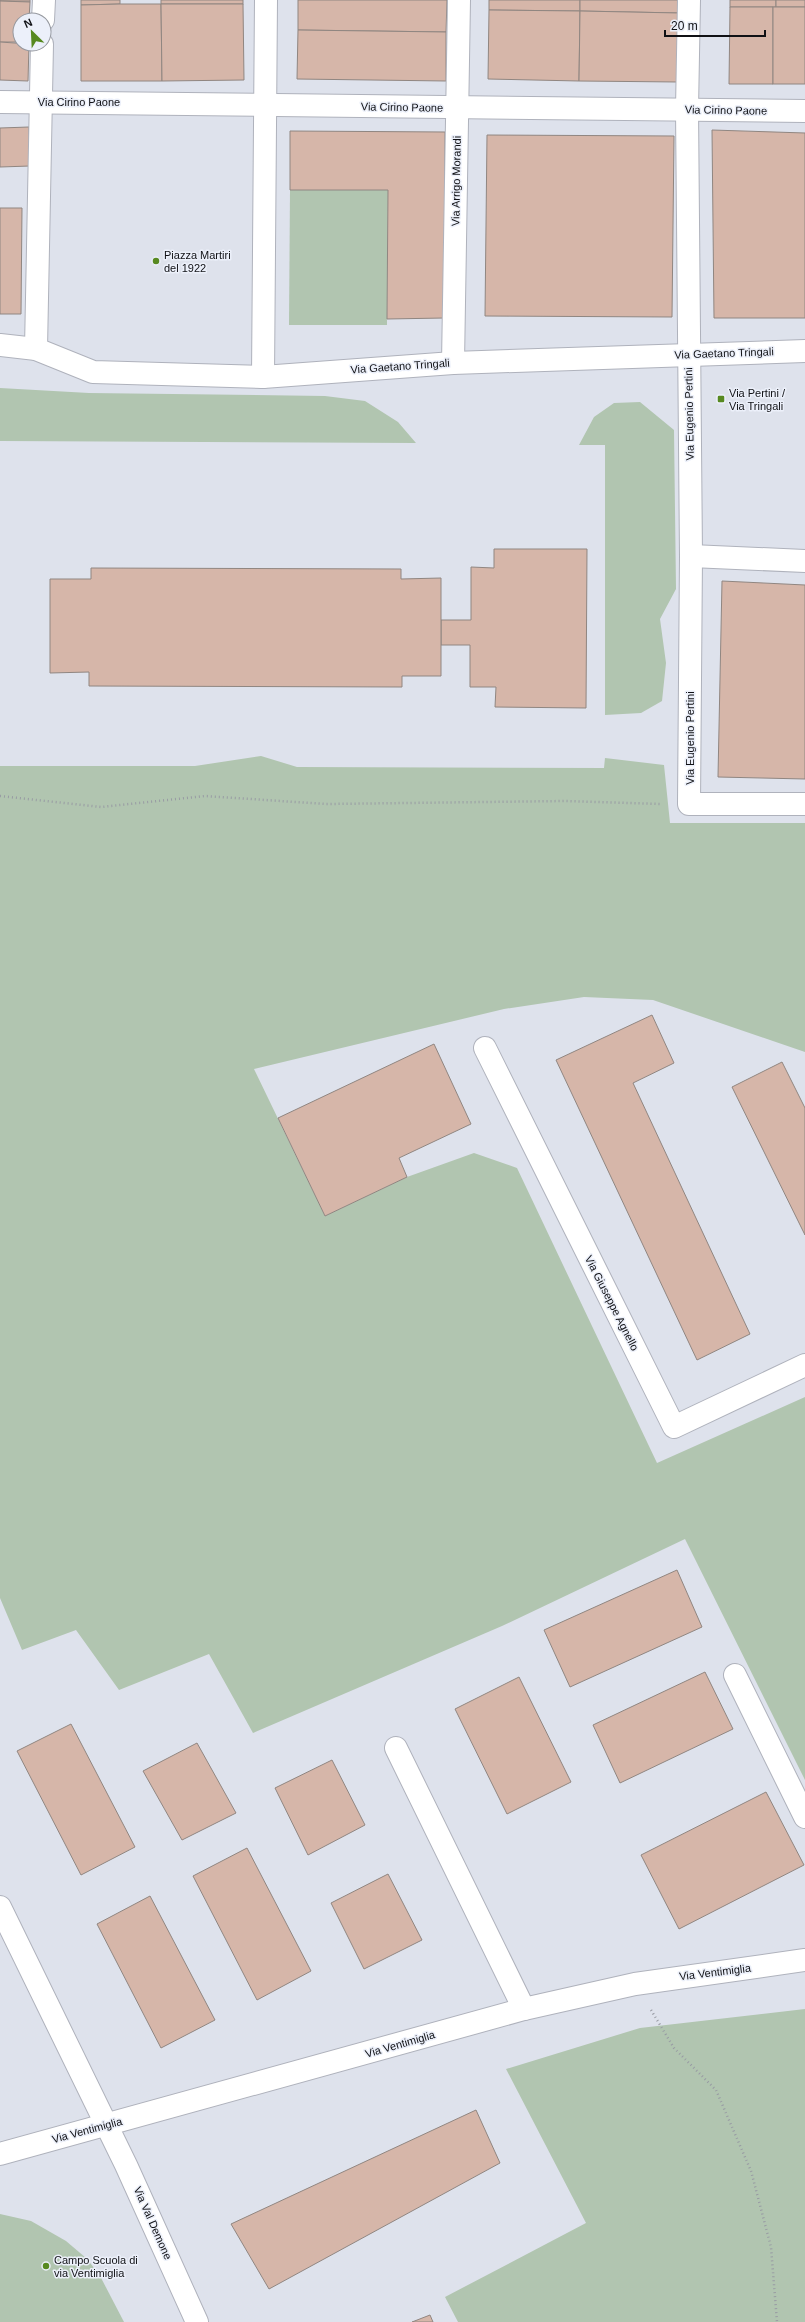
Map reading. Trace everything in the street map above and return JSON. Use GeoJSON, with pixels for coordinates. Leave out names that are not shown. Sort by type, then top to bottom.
{"type":"FeatureCollection","features":[{"type":"Feature","properties":{"kind":"street"},"geometry":{"type":"LineString","coordinates":[[43,12],[44,0]]}},
{"type":"Feature","properties":{"kind":"street"},"geometry":{"type":"LineString","coordinates":[[263,377],[266,0]]}},
{"type":"Feature","properties":{"kind":"street","name":"Via Arrigo Morandi"},"geometry":{"type":"LineString","coordinates":[[453,363],[459,0]]}},
{"type":"Feature","properties":{"kind":"street","name":"Via Eugenio Pertini"},"geometry":{"type":"LineString","coordinates":[[689,0],[687,109],[691,556],[689,804]]}},
{"type":"Feature","properties":{"kind":"street"},"geometry":{"type":"LineString","coordinates":[[36,349],[42,52]]}},
{"type":"Feature","properties":{"kind":"street","name":"Via Cirino Paone"},"geometry":{"type":"LineString","coordinates":[[0,102],[29,103],[40,101],[265,104],[292,106],[805,111]]}},
{"type":"Feature","properties":{"kind":"street","name":"Via Gaetano Tringali"},"geometry":{"type":"LineString","coordinates":[[0,345],[36,349],[93,372],[263,377],[453,363],[805,351]]}},
{"type":"Feature","properties":{"kind":"street"},"geometry":{"type":"LineString","coordinates":[[691,556],[805,561]]}},
{"type":"Feature","properties":{"kind":"street"},"geometry":{"type":"LineString","coordinates":[[689,804],[805,804]]}},
{"type":"Feature","properties":{"kind":"street","name":"Via Giuseppe Agnello"},"geometry":{"type":"LineString","coordinates":[[485,1048],[674,1427],[805,1365]]}},
{"type":"Feature","properties":{"kind":"street"},"geometry":{"type":"LineString","coordinates":[[735,1675],[805,1817]]}},
{"type":"Feature","properties":{"kind":"street"},"geometry":{"type":"LineString","coordinates":[[396,1748],[524,2009]]}},
{"type":"Feature","properties":{"kind":"street","name":"Via Val Demone"},"geometry":{"type":"LineString","coordinates":[[0,1907],[107,2125],[197,2322]]}},
{"type":"Feature","properties":{"kind":"street","name":"Via Ventimiglia"},"geometry":{"type":"LineString","coordinates":[[0,2154],[524,2009],[635,1984],[805,1960]]}},
{"type":"Feature","properties":{"kind":"path"},"geometry":{"type":"LineString","coordinates":[[0,796],[101,807],[205,796],[326,804],[565,801],[689,804]]}},
{"type":"Feature","properties":{"kind":"path"},"geometry":{"type":"LineString","coordinates":[[635,1984],[674,2048],[716,2090],[751,2171],[771,2246],[777,2322]]}},
{"type":"Feature","properties":{"kind":"green space"},"geometry":{"type":"Polygon","coordinates":[[[290,190],[388,190],[387,325],[289,325],[290,190]]]}},
{"type":"Feature","properties":{"kind":"green space"},"geometry":{"type":"Polygon","coordinates":[[[0,388],[89,393],[325,396],[365,401],[398,422],[416,443],[0,441],[0,388]]]}},
{"type":"Feature","properties":{"kind":"green space"},"geometry":{"type":"Polygon","coordinates":[[[640,402],[674,430],[676,589],[660,619],[666,663],[662,701],[641,713],[605,715],[605,445],[579,445],[594,417],[614,403],[640,402]]]}},
{"type":"Feature","properties":{"kind":"green space"},"geometry":{"type":"Polygon","coordinates":[[[261,756],[297,767],[604,768],[605,758],[664,765],[670,823],[805,823],[805,1052],[653,1000],[584,997],[504,1009],[254,1069],[325,1216],[407,1177],[474,1153],[517,1168],[657,1463],[805,1397],[805,1780],[685,1539],[502,1626],[253,1733],[209,1654],[119,1690],[76,1630],[22,1650],[0,1598],[0,766],[195,766],[261,756]]]}},
{"type":"Feature","properties":{"kind":"green space"},"geometry":{"type":"Polygon","coordinates":[[[805,2009],[805,2322],[458,2322],[445,2297],[586,2223],[506,2069],[640,2028],[805,2009]]]}},
{"type":"Feature","properties":{"kind":"green space","name":"Campo Scuola di via Ventimiglia"},"geometry":{"type":"Polygon","coordinates":[[[0,2214],[31,2221],[66,2241],[86,2258],[99,2274],[124,2322],[0,2322],[0,2214]]]}},
{"type":"Feature","properties":{"kind":"building"},"geometry":{"type":"Polygon","coordinates":[[[30,0],[30,2],[0,1],[30,0]]]}},
{"type":"Feature","properties":{"kind":"building"},"geometry":{"type":"Polygon","coordinates":[[[81,0],[120,0],[120,4],[81,5],[81,0]]]}},
{"type":"Feature","properties":{"kind":"building"},"geometry":{"type":"Polygon","coordinates":[[[161,0],[243,0],[243,4],[161,4],[161,0]]]}},
{"type":"Feature","properties":{"kind":"building"},"geometry":{"type":"Polygon","coordinates":[[[298,0],[447,0],[446,32],[298,30],[298,0]]]}},
{"type":"Feature","properties":{"kind":"building"},"geometry":{"type":"Polygon","coordinates":[[[489,0],[580,0],[580,11],[489,10],[489,0]]]}},
{"type":"Feature","properties":{"kind":"building"},"geometry":{"type":"Polygon","coordinates":[[[580,0],[679,0],[679,13],[580,11],[580,0]]]}},
{"type":"Feature","properties":{"kind":"building"},"geometry":{"type":"Polygon","coordinates":[[[730,0],[776,0],[776,7],[730,7],[730,0]]]}},
{"type":"Feature","properties":{"kind":"building"},"geometry":{"type":"Polygon","coordinates":[[[776,0],[805,0],[805,7],[776,7],[776,0]]]}},
{"type":"Feature","properties":{"kind":"building"},"geometry":{"type":"Polygon","coordinates":[[[0,1],[30,2],[29,12],[12,12],[12,42],[0,42],[0,1]]]}},
{"type":"Feature","properties":{"kind":"building"},"geometry":{"type":"Polygon","coordinates":[[[161,4],[162,81],[81,81],[81,5],[161,4]]]}},
{"type":"Feature","properties":{"kind":"building"},"geometry":{"type":"Polygon","coordinates":[[[161,4],[243,4],[244,80],[162,81],[161,4]]]}},
{"type":"Feature","properties":{"kind":"building"},"geometry":{"type":"Polygon","coordinates":[[[730,7],[773,7],[773,84],[729,84],[730,7]]]}},
{"type":"Feature","properties":{"kind":"building"},"geometry":{"type":"Polygon","coordinates":[[[773,7],[805,7],[805,84],[773,84],[773,7]]]}},
{"type":"Feature","properties":{"kind":"building"},"geometry":{"type":"Polygon","coordinates":[[[489,10],[580,11],[579,81],[488,79],[489,10]]]}},
{"type":"Feature","properties":{"kind":"building"},"geometry":{"type":"Polygon","coordinates":[[[580,11],[679,13],[678,82],[579,81],[580,11]]]}},
{"type":"Feature","properties":{"kind":"building"},"geometry":{"type":"Polygon","coordinates":[[[298,30],[446,32],[446,81],[297,79],[298,30]]]}},
{"type":"Feature","properties":{"kind":"building"},"geometry":{"type":"Polygon","coordinates":[[[0,42],[12,43],[12,52],[29,52],[28,81],[0,80],[0,42]]]}},
{"type":"Feature","properties":{"kind":"building"},"geometry":{"type":"Polygon","coordinates":[[[29,127],[30,166],[0,167],[0,128],[29,127]]]}},
{"type":"Feature","properties":{"kind":"building"},"geometry":{"type":"Polygon","coordinates":[[[712,130],[805,133],[805,318],[714,318],[712,130]]]}},
{"type":"Feature","properties":{"kind":"building"},"geometry":{"type":"Polygon","coordinates":[[[290,131],[445,132],[444,318],[387,319],[388,190],[290,190],[290,131]]]}},
{"type":"Feature","properties":{"kind":"building"},"geometry":{"type":"Polygon","coordinates":[[[487,135],[674,136],[672,317],[485,316],[487,135]]]}},
{"type":"Feature","properties":{"kind":"building"},"geometry":{"type":"Polygon","coordinates":[[[0,208],[22,208],[21,314],[0,314],[0,208]]]}},
{"type":"Feature","properties":{"kind":"building"},"geometry":{"type":"Polygon","coordinates":[[[494,549],[587,549],[586,708],[495,707],[496,687],[470,687],[470,645],[441,645],[441,620],[471,620],[471,567],[494,568],[494,549]]]}},
{"type":"Feature","properties":{"kind":"building"},"geometry":{"type":"Polygon","coordinates":[[[91,568],[401,569],[401,579],[441,578],[441,676],[402,676],[402,687],[89,686],[89,672],[50,673],[50,579],[91,579],[91,568]]]}},
{"type":"Feature","properties":{"kind":"building"},"geometry":{"type":"Polygon","coordinates":[[[722,581],[805,585],[805,779],[718,777],[722,581]]]}},
{"type":"Feature","properties":{"kind":"building"},"geometry":{"type":"Polygon","coordinates":[[[652,1015],[674,1063],[633,1083],[750,1334],[697,1360],[556,1060],[652,1015]]]}},
{"type":"Feature","properties":{"kind":"building"},"geometry":{"type":"Polygon","coordinates":[[[434,1044],[471,1124],[399,1158],[407,1177],[325,1216],[278,1118],[434,1044]]]}},
{"type":"Feature","properties":{"kind":"building"},"geometry":{"type":"Polygon","coordinates":[[[782,1062],[805,1108],[805,1235],[732,1087],[782,1062]]]}},
{"type":"Feature","properties":{"kind":"building"},"geometry":{"type":"Polygon","coordinates":[[[677,1570],[702,1627],[570,1687],[544,1630],[677,1570]]]}},
{"type":"Feature","properties":{"kind":"building"},"geometry":{"type":"Polygon","coordinates":[[[705,1672],[733,1729],[620,1783],[593,1725],[705,1672]]]}},
{"type":"Feature","properties":{"kind":"building"},"geometry":{"type":"Polygon","coordinates":[[[519,1677],[571,1782],[507,1814],[455,1709],[519,1677]]]}},
{"type":"Feature","properties":{"kind":"building"},"geometry":{"type":"Polygon","coordinates":[[[71,1724],[135,1847],[81,1875],[17,1751],[71,1724]]]}},
{"type":"Feature","properties":{"kind":"building"},"geometry":{"type":"Polygon","coordinates":[[[197,1743],[236,1813],[182,1840],[143,1771],[197,1743]]]}},
{"type":"Feature","properties":{"kind":"building"},"geometry":{"type":"Polygon","coordinates":[[[332,1760],[365,1825],[308,1855],[275,1788],[332,1760]]]}},
{"type":"Feature","properties":{"kind":"building"},"geometry":{"type":"Polygon","coordinates":[[[766,1792],[804,1865],[679,1929],[641,1855],[766,1792]]]}},
{"type":"Feature","properties":{"kind":"building"},"geometry":{"type":"Polygon","coordinates":[[[247,1848],[311,1971],[257,2000],[193,1876],[247,1848]]]}},
{"type":"Feature","properties":{"kind":"building"},"geometry":{"type":"Polygon","coordinates":[[[388,1874],[422,1940],[364,1969],[331,1903],[388,1874]]]}},
{"type":"Feature","properties":{"kind":"building"},"geometry":{"type":"Polygon","coordinates":[[[150,1896],[215,2020],[161,2048],[97,1924],[150,1896]]]}},
{"type":"Feature","properties":{"kind":"building"},"geometry":{"type":"Polygon","coordinates":[[[476,2110],[500,2163],[269,2289],[231,2224],[476,2110]]]}},
{"type":"Feature","properties":{"kind":"building"},"geometry":{"type":"Polygon","coordinates":[[[430,2315],[433,2322],[412,2322],[430,2315]]]}},
{"type":"Feature","properties":{"kind":"place","name":"Piazza Martiri del 1922"},"geometry":{"type":"Point","coordinates":[156,261]}},
{"type":"Feature","properties":{"kind":"place","name":"Via Pertini / Via Tringali"},"geometry":{"type":"Point","coordinates":[721,399]}},
{"type":"Feature","properties":{"kind":"place","name":"Campo Scuola di via Ventimiglia"},"geometry":{"type":"Point","coordinates":[46,2266]}}]}
